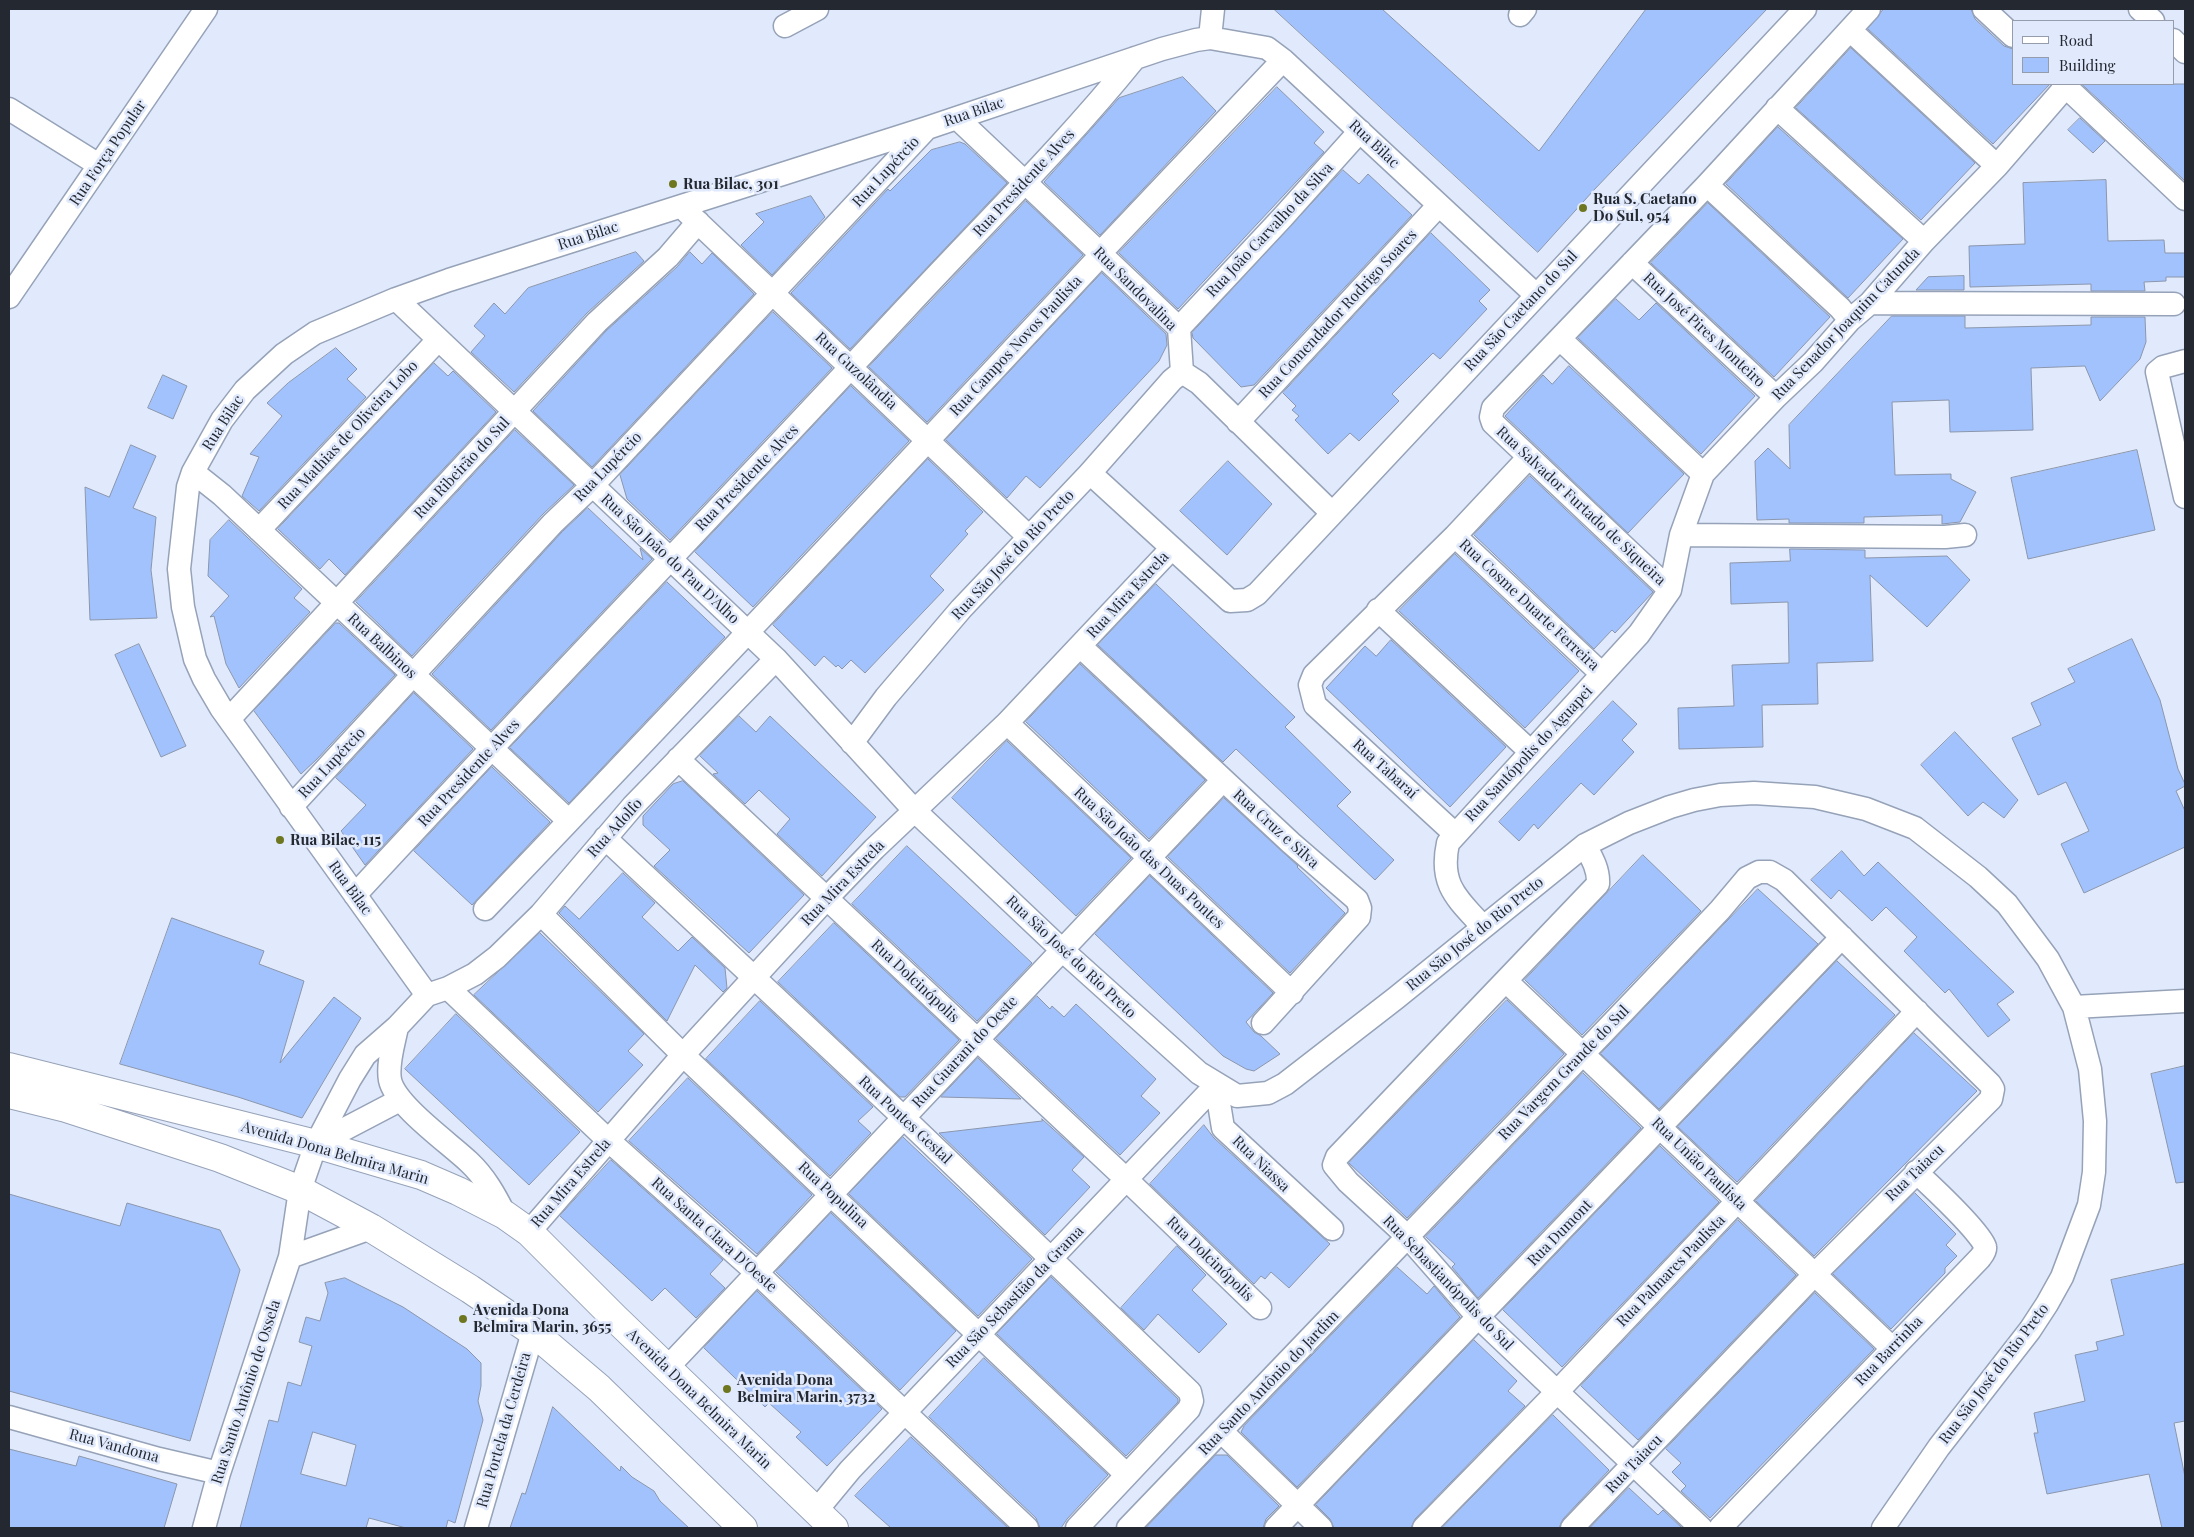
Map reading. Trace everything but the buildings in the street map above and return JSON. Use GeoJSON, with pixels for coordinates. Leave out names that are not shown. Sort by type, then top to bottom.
{"type":"FeatureCollection","features":[{"type":"Feature","properties":{"kind":"main road","name":"Avenida Dona Belmira Marin"},"geometry":{"type":"LineString","coordinates":[[9,1067],[316,1144],[421,1175],[506,1214],[529,1232],[825,1520]]}},
{"type":"Feature","properties":{"kind":"main road"},"geometry":{"type":"LineString","coordinates":[[9,1094],[66,1108],[220,1158],[300,1190],[371,1228],[470,1289],[533,1332],[599,1388],[740,1527]]}},
{"type":"Feature","properties":{"kind":"street","name":"Rua Força Popular"},"geometry":{"type":"LineString","coordinates":[[9,296],[206,9]]}},
{"type":"Feature","properties":{"kind":"street"},"geometry":{"type":"LineString","coordinates":[[784,26],[817,9]]}},
{"type":"Feature","properties":{"kind":"street"},"geometry":{"type":"LineString","coordinates":[[1210,38],[1213,9]]}},
{"type":"Feature","properties":{"kind":"street","name":"Rua São Caetano do Sul"},"geometry":{"type":"LineString","coordinates":[[1172,548],[1230,601],[1247,600],[1257,594],[1806,9]]}},
{"type":"Feature","properties":{"kind":"street"},"geometry":{"type":"LineString","coordinates":[[1703,474],[1560,339],[1851,31],[1869,9]]}},
{"type":"Feature","properties":{"kind":"street"},"geometry":{"type":"LineString","coordinates":[[1984,9],[2012,35]]}},
{"type":"Feature","properties":{"kind":"street"},"geometry":{"type":"LineString","coordinates":[[2127,20],[2139,9],[2152,20]]}},
{"type":"Feature","properties":{"kind":"street"},"geometry":{"type":"LineString","coordinates":[[1851,31],[1908,81],[1996,166]]}},
{"type":"Feature","properties":{"kind":"street","name":"Rua Bilac"},"geometry":{"type":"LineString","coordinates":[[437,991],[355,895],[291,807],[204,679],[195,659],[183,607],[179,569],[188,487],[193,472],[222,420],[245,390],[284,354],[315,333],[396,299],[927,128],[1134,58],[1196,40],[1210,38],[1267,48],[1284,60],[1536,295]]}},
{"type":"Feature","properties":{"kind":"street"},"geometry":{"type":"LineString","coordinates":[[2174,41],[2185,52]]}},
{"type":"Feature","properties":{"kind":"street","name":"Rua Presidente Alves"},"geometry":{"type":"LineString","coordinates":[[355,895],[1025,183],[1101,100],[1134,58]]}},
{"type":"Feature","properties":{"kind":"street","name":"Rua Campos Novos Paulista"},"geometry":{"type":"LineString","coordinates":[[749,633],[807,567],[929,440],[1102,255],[1106,247],[1284,60]]}},
{"type":"Feature","properties":{"kind":"street"},"geometry":{"type":"LineString","coordinates":[[2066,85],[2185,199]]}},
{"type":"Feature","properties":{"kind":"street","name":"Rua Senador Joaquim Catunda"},"geometry":{"type":"LineString","coordinates":[[1670,590],[1681,534],[1703,474],[1813,362],[1850,320],[1870,302],[1924,241],[1996,166],[2066,85]]}},
{"type":"Feature","properties":{"kind":"street"},"geometry":{"type":"LineString","coordinates":[[1777,108],[1924,241]]}},
{"type":"Feature","properties":{"kind":"street"},"geometry":{"type":"LineString","coordinates":[[9,109],[99,165]]}},
{"type":"Feature","properties":{"kind":"street","name":"Rua Sandovalina"},"geometry":{"type":"LineString","coordinates":[[956,118],[1179,328],[1182,372]]}},
{"type":"Feature","properties":{"kind":"street","name":"Rua Lupércio"},"geometry":{"type":"LineString","coordinates":[[291,807],[553,524],[592,486],[927,128]]}},
{"type":"Feature","properties":{"kind":"street","name":"Rua João Carvalho da Silva"},"geometry":{"type":"LineString","coordinates":[[1179,328],[1360,131]]}},
{"type":"Feature","properties":{"kind":"street"},"geometry":{"type":"LineString","coordinates":[[1707,184],[1840,308],[1850,320]]}},
{"type":"Feature","properties":{"kind":"street","name":"Rua Comendador Rodrigo Soares"},"geometry":{"type":"LineString","coordinates":[[1238,422],[1439,205]]}},
{"type":"Feature","properties":{"kind":"street","name":"Rua Guzolândia"},"geometry":{"type":"LineString","coordinates":[[681,206],[1029,537]]}},
{"type":"Feature","properties":{"kind":"street","name":"Rua Ribeirão do Sul"},"geometry":{"type":"LineString","coordinates":[[230,718],[597,322],[668,257],[698,222]]}},
{"type":"Feature","properties":{"kind":"street","name":"Rua José Pires Monteiro"},"geometry":{"type":"LineString","coordinates":[[1632,262],[1776,398]]}},
{"type":"Feature","properties":{"kind":"street","name":"Rua São João do Pau D'Alho"},"geometry":{"type":"LineString","coordinates":[[396,299],[776,659],[852,743]]}},
{"type":"Feature","properties":{"kind":"street"},"geometry":{"type":"LineString","coordinates":[[1870,302],[2174,304]]}},
{"type":"Feature","properties":{"kind":"street","name":"Rua Salvador Furtado de Siqueira"},"geometry":{"type":"LineString","coordinates":[[1560,339],[1493,408],[1492,423],[1670,590]]}},
{"type":"Feature","properties":{"kind":"street","name":"Rua Mathias de Oliveira Lobo"},"geometry":{"type":"LineString","coordinates":[[259,530],[438,340]]}},
{"type":"Feature","properties":{"kind":"street"},"geometry":{"type":"LineString","coordinates":[[2185,361],[2163,367],[2157,372],[2185,497]]}},
{"type":"Feature","properties":{"kind":"street"},"geometry":{"type":"LineString","coordinates":[[1182,372],[1198,383],[1332,513]]}},
{"type":"Feature","properties":{"kind":"street","name":"Rua São José do Rio Preto"},"geometry":{"type":"LineString","coordinates":[[1182,372],[1172,380],[1090,473],[960,609],[886,697],[852,743],[914,810],[1061,950],[1199,1073],[1237,1096],[1268,1093],[1285,1084],[1396,998],[1585,845],[1629,823],[1670,807],[1720,796],[1754,793],[1815,797],[1866,809],[1915,828],[1978,877],[2007,904],[2048,959],[2074,1008],[2090,1069],[2095,1121],[2094,1172],[2089,1206],[2062,1277],[2047,1304],[2030,1330],[1939,1447],[1883,1528]]}},
{"type":"Feature","properties":{"kind":"street"},"geometry":{"type":"LineString","coordinates":[[1529,457],[1455,536],[1378,610],[1531,752]]}},
{"type":"Feature","properties":{"kind":"street","name":"Rua Balbinos"},"geometry":{"type":"LineString","coordinates":[[193,472],[222,495],[569,821]]}},
{"type":"Feature","properties":{"kind":"street"},"geometry":{"type":"LineString","coordinates":[[1090,473],[1172,548]]}},
{"type":"Feature","properties":{"kind":"street"},"geometry":{"type":"LineString","coordinates":[[1681,534],[1945,537],[1965,534]]}},
{"type":"Feature","properties":{"kind":"street","name":"Rua Cosme Duarte Ferreira"},"geometry":{"type":"LineString","coordinates":[[1455,536],[1602,674]]}},
{"type":"Feature","properties":{"kind":"street","name":"Rua Mira Estrela"},"geometry":{"type":"LineString","coordinates":[[529,1232],[683,1055],[827,898],[914,810],[1007,723],[1172,548]]}},
{"type":"Feature","properties":{"kind":"street","name":"Rua Santópolis do Aguapei"},"geometry":{"type":"LineString","coordinates":[[1483,927],[1454,894],[1446,875],[1445,859],[1448,843],[1640,634],[1670,590]]}},
{"type":"Feature","properties":{"kind":"street","name":"Rua Tabaraí"},"geometry":{"type":"LineString","coordinates":[[1378,610],[1314,675],[1310,685],[1315,705],[1455,834]]}},
{"type":"Feature","properties":{"kind":"street"},"geometry":{"type":"LineString","coordinates":[[485,909],[749,633]]}},
{"type":"Feature","properties":{"kind":"street","name":"Rua Cruz e Silva"},"geometry":{"type":"LineString","coordinates":[[1080,646],[1222,780],[1357,900],[1360,908],[1359,917],[1263,1023]]}},
{"type":"Feature","properties":{"kind":"street","name":"Rua Adolfo"},"geometry":{"type":"LineString","coordinates":[[437,991],[476,974],[541,914],[605,838],[678,759],[776,659]]}},
{"type":"Feature","properties":{"kind":"street","name":"Rua São João das Duas Pontes"},"geometry":{"type":"LineString","coordinates":[[1007,723],[1292,993]]}},
{"type":"Feature","properties":{"kind":"street","name":"Rua Dolcinópolis"},"geometry":{"type":"LineString","coordinates":[[678,759],[1126,1179],[1260,1308]]}},
{"type":"Feature","properties":{"kind":"street","name":"Rua Guarani do Oeste"},"geometry":{"type":"LineString","coordinates":[[667,1368],[1222,780]]}},
{"type":"Feature","properties":{"kind":"street","name":"Rua Pontes Gestal"},"geometry":{"type":"LineString","coordinates":[[605,838],[1052,1258],[1190,1392],[1192,1401],[1189,1409],[1127,1475]]}},
{"type":"Feature","properties":{"kind":"street","name":"Rua Sebastianópolis do Sul"},"geometry":{"type":"LineString","coordinates":[[1585,845],[1594,863],[1598,884],[1334,1162],[1342,1176],[1408,1237],[1478,1317],[1701,1528]]}},
{"type":"Feature","properties":{"kind":"street","name":"Rua Taiacu"},"geometry":{"type":"LineString","coordinates":[[1572,1528],[1814,1274],[1991,1098],[1992,1089],[1990,1084],[1784,880],[1770,872],[1759,872],[1747,878],[1720,910]]}},
{"type":"Feature","properties":{"kind":"street","name":"Rua Vargem Grande do Sul"},"geometry":{"type":"LineString","coordinates":[[1408,1237],[1720,910]]}},
{"type":"Feature","properties":{"kind":"street","name":"Rua Populina"},"geometry":{"type":"LineString","coordinates":[[541,914],[683,1055],[1127,1475]]}},
{"type":"Feature","properties":{"kind":"street","name":"Rua Dumont"},"geometry":{"type":"LineString","coordinates":[[1276,1528],[1842,937]]}},
{"type":"Feature","properties":{"kind":"street","name":"Rua União Paulista"},"geometry":{"type":"LineString","coordinates":[[1506,981],[1892,1348]]}},
{"type":"Feature","properties":{"kind":"street"},"geometry":{"type":"LineString","coordinates":[[300,1190],[316,1144],[350,1079],[365,1055],[437,991]]}},
{"type":"Feature","properties":{"kind":"street","name":"Rua Santa Clara D'Oeste"},"geometry":{"type":"LineString","coordinates":[[437,991],[756,1272],[1027,1528]]}},
{"type":"Feature","properties":{"kind":"street"},"geometry":{"type":"LineString","coordinates":[[2074,1008],[2185,1001]]}},
{"type":"Feature","properties":{"kind":"street","name":"Rua Palmares Paulista"},"geometry":{"type":"LineString","coordinates":[[1424,1528],[1556,1392],[1917,1011]]}},
{"type":"Feature","properties":{"kind":"street"},"geometry":{"type":"LineString","coordinates":[[397,1027],[390,1068],[390,1081],[400,1100],[469,1162],[489,1184],[506,1214]]}},
{"type":"Feature","properties":{"kind":"street","name":"Rua São Sebastião da Grama"},"geometry":{"type":"LineString","coordinates":[[825,1520],[850,1470],[1216,1085]]}},
{"type":"Feature","properties":{"kind":"street","name":"Rua Niassa"},"geometry":{"type":"LineString","coordinates":[[1216,1085],[1223,1128],[1332,1229]]}},
{"type":"Feature","properties":{"kind":"street"},"geometry":{"type":"LineString","coordinates":[[316,1144],[400,1100]]}},
{"type":"Feature","properties":{"kind":"street","name":"Rua Barrinha"},"geometry":{"type":"LineString","coordinates":[[1720,1528],[1980,1258],[1985,1250],[1985,1246],[1977,1234],[1916,1172]]}},
{"type":"Feature","properties":{"kind":"street","name":"Rua Santo Antônio de Ossela"},"geometry":{"type":"LineString","coordinates":[[204,1528],[219,1473],[290,1257],[300,1190]]}},
{"type":"Feature","properties":{"kind":"street"},"geometry":{"type":"LineString","coordinates":[[290,1257],[371,1228]]}},
{"type":"Feature","properties":{"kind":"street","name":"Rua Santo Antônio do Jardim"},"geometry":{"type":"LineString","coordinates":[[1128,1528],[1408,1237]]}},
{"type":"Feature","properties":{"kind":"street","name":"Rua Portela da Cerdeira"},"geometry":{"type":"LineString","coordinates":[[476,1528],[533,1332]]}},
{"type":"Feature","properties":{"kind":"street","name":"Rua Vandoma"},"geometry":{"type":"LineString","coordinates":[[9,1417],[159,1459],[219,1473]]}},
{"type":"Feature","properties":{"kind":"street"},"geometry":{"type":"LineString","coordinates":[[1222,1432],[1320,1528]]}},
{"type":"Feature","properties":{"kind":"street"},"geometry":{"type":"LineString","coordinates":[[1077,1528],[1127,1475]]}},
{"type":"Feature","properties":{"kind":"place","name":"Rua Bilac, 301"},"geometry":{"type":"Point","coordinates":[673,184]}},
{"type":"Feature","properties":{"kind":"place","name":"Rua S. Caetano Do Sul, 954"},"geometry":{"type":"Point","coordinates":[1583,208]}},
{"type":"Feature","properties":{"kind":"place","name":"Rua Bilac, 115"},"geometry":{"type":"Point","coordinates":[280,840]}},
{"type":"Feature","properties":{"kind":"place","name":"Avenida Dona Belmira Marin, 3655"},"geometry":{"type":"Point","coordinates":[463,1319]}},
{"type":"Feature","properties":{"kind":"place","name":"Avenida Dona Belmira Marin, 3732"},"geometry":{"type":"Point","coordinates":[727,1389]}}]}
